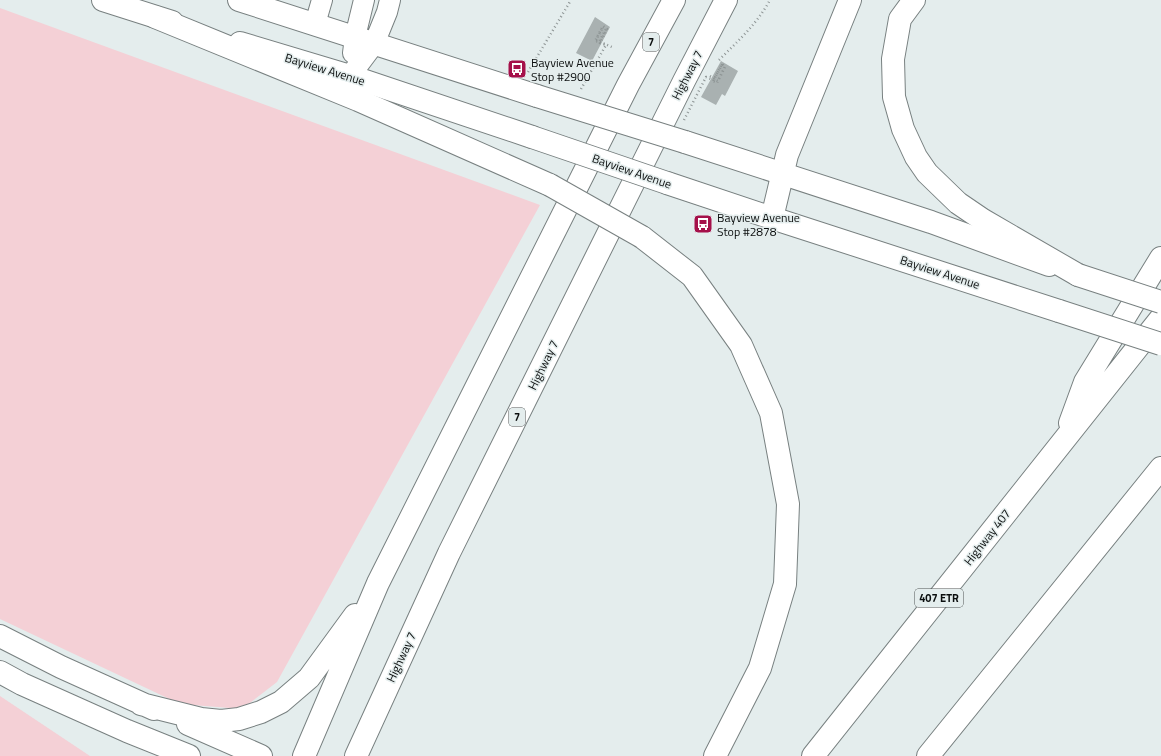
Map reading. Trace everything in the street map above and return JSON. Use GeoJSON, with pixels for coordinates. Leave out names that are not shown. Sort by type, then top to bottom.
{"type":"FeatureCollection","features":[{"type":"Feature","properties":{"kind":"main road","name":"Bayview Avenue"},"geometry":{"type":"LineString","coordinates":[[103,0],[350,76],[772,218],[1161,344]]}},
{"type":"Feature","properties":{"kind":"main road"},"geometry":{"type":"LineString","coordinates":[[239,0],[537,96],[683,133],[783,173],[931,222],[1078,275],[1161,302]]}},
{"type":"Feature","properties":{"kind":"main road","name":"7"},"geometry":{"type":"LineString","coordinates":[[304,756],[378,583],[625,92],[674,0]]}},
{"type":"Feature","properties":{"kind":"main road","name":"Highway 7"},"geometry":{"type":"LineString","coordinates":[[356,756],[450,552],[684,81],[726,0]]}},
{"type":"Feature","properties":{"kind":"main road"},"geometry":{"type":"LineString","coordinates":[[772,218],[787,155],[850,0]]}},
{"type":"Feature","properties":{"kind":"main road"},"geometry":{"type":"LineString","coordinates":[[914,0],[900,19],[893,59],[894,97],[902,129],[916,157],[927,173],[958,203],[983,220],[1078,275]]}},
{"type":"Feature","properties":{"kind":"main road"},"geometry":{"type":"LineString","coordinates":[[155,17],[358,100],[550,185],[642,237],[692,276],[741,345],[771,413],[788,504],[785,584],[760,668],[715,756]]}},
{"type":"Feature","properties":{"kind":"main road"},"geometry":{"type":"LineString","coordinates":[[1065,439],[1085,382],[1161,258]]}},
{"type":"Feature","properties":{"kind":"main road","name":"Highway 407"},"geometry":{"type":"LineString","coordinates":[[813,756],[1161,318]]}},
{"type":"Feature","properties":{"kind":"main road"},"geometry":{"type":"LineString","coordinates":[[928,756],[1161,468]]}},
{"type":"Feature","properties":{"kind":"main road"},"geometry":{"type":"LineString","coordinates":[[141,704],[201,719],[222,721],[239,719],[261,712],[281,702],[309,678],[378,583]]}},
{"type":"Feature","properties":{"kind":"main road"},"geometry":{"type":"LineString","coordinates":[[0,636],[61,667],[141,704],[262,756]]}},
{"type":"Feature","properties":{"kind":"main road"},"geometry":{"type":"LineString","coordinates":[[0,672],[22,684],[127,731],[188,756]]}},
{"type":"Feature","properties":{"kind":"main road"},"geometry":{"type":"LineString","coordinates":[[127,731],[160,756]]}},
{"type":"Feature","properties":{"kind":"lane"},"geometry":{"type":"LineString","coordinates":[[315,24],[322,0]]}},
{"type":"Feature","properties":{"kind":"lane"},"geometry":{"type":"LineString","coordinates":[[364,0],[364,40]]}},
{"type":"Feature","properties":{"kind":"lane"},"geometry":{"type":"LineString","coordinates":[[350,76],[364,40],[387,12],[390,0]]}},
{"type":"Feature","properties":{"kind":"path"},"geometry":{"type":"LineString","coordinates":[[527,74],[571,0]]}},
{"type":"Feature","properties":{"kind":"path"},"geometry":{"type":"LineString","coordinates":[[580,92],[606,45],[600,43],[603,36],[607,28],[602,26],[595,41],[599,42],[603,36],[606,29],[603,27],[596,40],[602,43],[614,48]]}},
{"type":"Feature","properties":{"kind":"path"},"geometry":{"type":"LineString","coordinates":[[683,133],[706,77],[713,81],[716,75],[722,64],[725,66],[717,83],[714,81],[716,76],[722,65],[725,67],[718,80],[712,78],[707,75]]}},
{"type":"Feature","properties":{"kind":"shaded area"},"geometry":{"type":"Polygon","coordinates":[[[0,8],[540,205],[277,682],[242,709],[180,704],[0,619],[0,8]]]}},
{"type":"Feature","properties":{"kind":"shaded area"},"geometry":{"type":"Polygon","coordinates":[[[0,696],[90,756],[0,756],[0,696]]]}},
{"type":"Feature","properties":{"kind":"building"},"geometry":{"type":"Polygon","coordinates":[[[595,17],[610,27],[592,61],[576,53],[595,17]]]}},
{"type":"Feature","properties":{"kind":"building"},"geometry":{"type":"Polygon","coordinates":[[[721,61],[738,71],[725,96],[722,94],[716,105],[701,97],[721,61]]]}},
{"type":"Feature","properties":{"kind":"place","name":"Bayview Avenue Stop #2900"},"geometry":{"type":"Point","coordinates":[517,69]}},
{"type":"Feature","properties":{"kind":"place","name":"Bayview Avenue Stop #2878"},"geometry":{"type":"Point","coordinates":[703,224]}}]}
